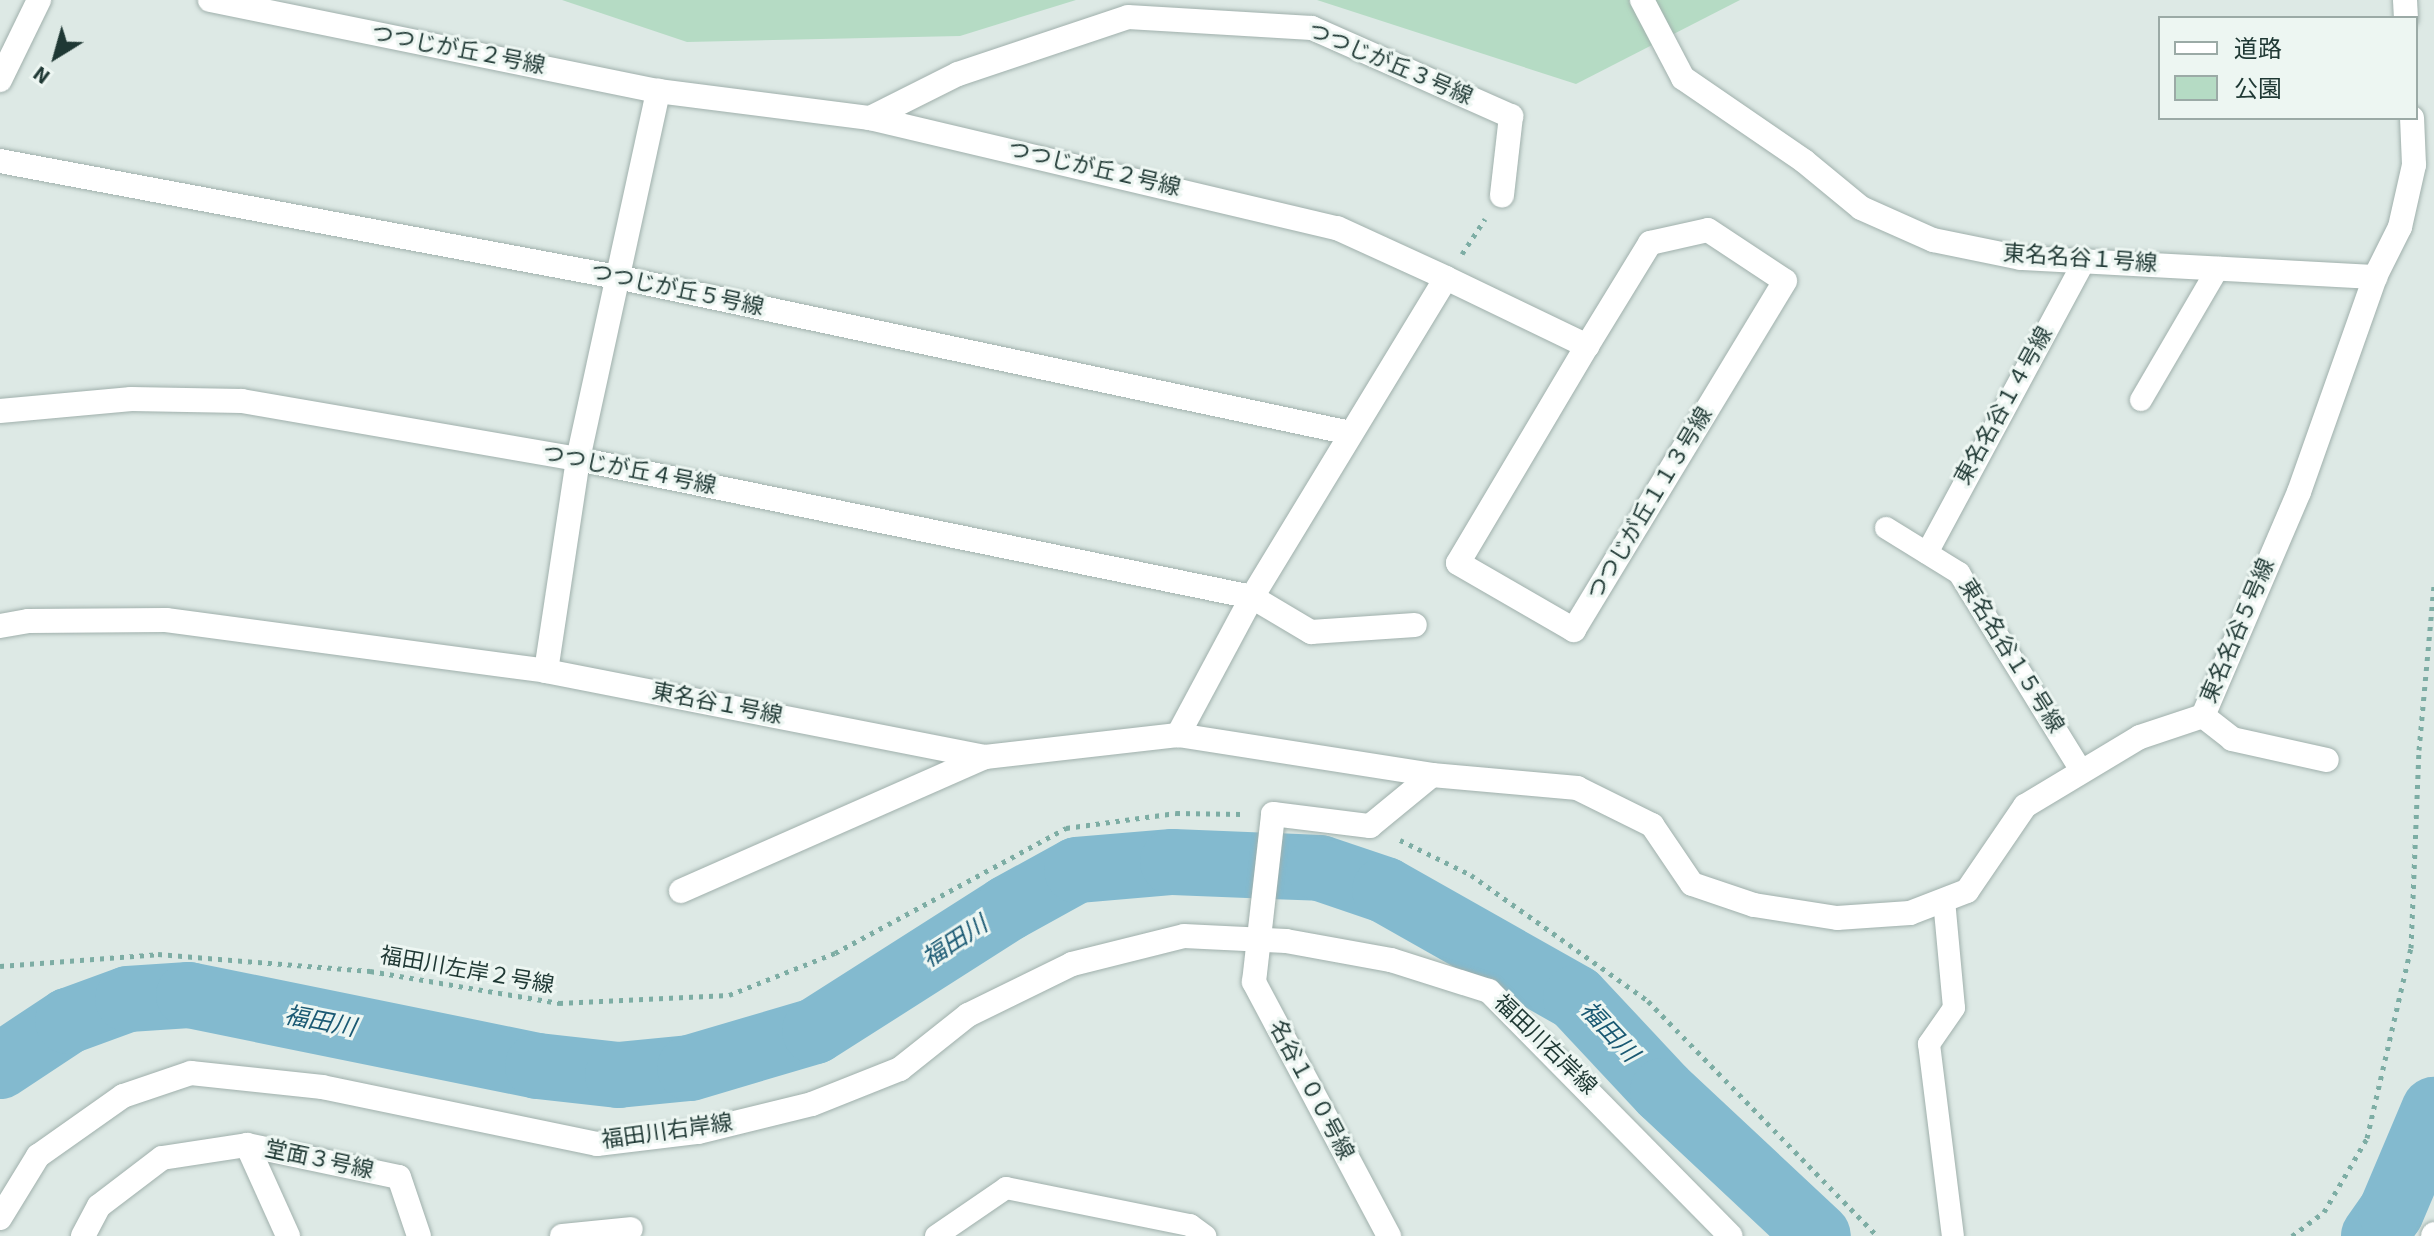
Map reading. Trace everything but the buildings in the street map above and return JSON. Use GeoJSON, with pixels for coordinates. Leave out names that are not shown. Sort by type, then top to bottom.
{"type":"FeatureCollection","features":[{"type":"Feature","properties":{"kind":"street"},"geometry":{"type":"LineString","coordinates":[[0,80],[39,0]]}},
{"type":"Feature","properties":{"kind":"street","name":"つつじが丘２号線"},"geometry":{"type":"LineString","coordinates":[[210,0],[658,91],[870,118],[1337,228],[1446,278]]}},
{"type":"Feature","properties":{"kind":"street","name":"東名名谷１号線"},"geometry":{"type":"LineString","coordinates":[[1642,0],[1683,78],[1804,161],[1861,208],[1933,240],[2021,258],[2375,277]]}},
{"type":"Feature","properties":{"kind":"street","name":"つつじが丘３号線"},"geometry":{"type":"LineString","coordinates":[[870,118],[958,74],[1128,17],[1312,28],[1511,116],[1502,195]]}},
{"type":"Feature","properties":{"kind":"street"},"geometry":{"type":"LineString","coordinates":[[546,671],[578,459],[658,91]]}},
{"type":"Feature","properties":{"kind":"street","name":"東名名谷５号線"},"geometry":{"type":"LineString","coordinates":[[1432,775],[1577,788],[1652,825],[1692,884],[1754,905],[1837,918],[1910,913],[1967,891],[2025,806],[2140,737],[2203,716],[2299,492],[2375,277],[2400,227],[2424,161],[2413,120]]}},
{"type":"Feature","properties":{"kind":"street","name":"つつじが丘５号線"},"geometry":{"type":"LineString","coordinates":[[0,161],[617,277],[1350,433]]}},
{"type":"Feature","properties":{"kind":"street","name":"つつじが丘１１３号線"},"geometry":{"type":"LineString","coordinates":[[1708,230],[1785,281],[1574,630],[1458,563],[1587,346],[1650,243],[1708,230]]}},
{"type":"Feature","properties":{"kind":"street"},"geometry":{"type":"LineString","coordinates":[[1178,735],[1252,597],[1446,278],[1587,346]]}},
{"type":"Feature","properties":{"kind":"street","name":"つつじが丘４号線"},"geometry":{"type":"LineString","coordinates":[[0,411],[131,399],[242,401],[578,459],[1252,597],[1311,632],[1415,625]]}},
{"type":"Feature","properties":{"kind":"street","name":"東名谷１号線"},"geometry":{"type":"LineString","coordinates":[[0,626],[28,621],[166,620],[546,671],[985,757],[1178,735],[1432,775]]}},
{"type":"Feature","properties":{"kind":"street"},"geometry":{"type":"LineString","coordinates":[[2203,716],[2232,739],[2327,760]]}},
{"type":"Feature","properties":{"kind":"street"},"geometry":{"type":"LineString","coordinates":[[681,891],[985,757]]}},
{"type":"Feature","properties":{"kind":"street"},"geometry":{"type":"LineString","coordinates":[[1259,940],[1273,814],[1370,826],[1432,775]]}},
{"type":"Feature","properties":{"kind":"street","name":"福田川右岸線"},"geometry":{"type":"LineString","coordinates":[[0,1218],[38,1156],[123,1096],[191,1073],[322,1087],[597,1144],[698,1132],[812,1104],[900,1069],[968,1015],[1072,964],[1184,936],[1259,940],[1391,960],[1489,991],[1731,1236]]}},
{"type":"Feature","properties":{"kind":"street","name":"名谷１００号線"},"geometry":{"type":"LineString","coordinates":[[1259,940],[1254,982],[1389,1236]]}},
{"type":"Feature","properties":{"kind":"street"},"geometry":{"type":"LineString","coordinates":[[247,1145],[288,1236]]}},
{"type":"Feature","properties":{"kind":"street","name":"堂面３号線"},"geometry":{"type":"LineString","coordinates":[[83,1236],[99,1206],[162,1158],[247,1145],[399,1177],[419,1236]]}},
{"type":"Feature","properties":{"kind":"street"},"geometry":{"type":"LineString","coordinates":[[562,1236],[631,1229]]}},
{"type":"Feature","properties":{"kind":"lane","name":"東名名谷１４号線"},"geometry":{"type":"LineString","coordinates":[[1927,553],[2084,261]]}},
{"type":"Feature","properties":{"kind":"lane"},"geometry":{"type":"LineString","coordinates":[[2141,400],[2218,268]]}},
{"type":"Feature","properties":{"kind":"lane","name":"東名名谷１５号線"},"geometry":{"type":"LineString","coordinates":[[1886,528],[1959,573],[2082,772]]}},
{"type":"Feature","properties":{"kind":"lane"},"geometry":{"type":"LineString","coordinates":[[1944,900],[1954,1008],[1929,1044],[1953,1236]]}},
{"type":"Feature","properties":{"kind":"lane"},"geometry":{"type":"LineString","coordinates":[[936,1236],[1006,1188],[1190,1225],[1205,1236]]}},
{"type":"Feature","properties":{"kind":"path"},"geometry":{"type":"LineString","coordinates":[[1446,278],[1502,195]]}},
{"type":"Feature","properties":{"kind":"path"},"geometry":{"type":"LineString","coordinates":[[2292,1236],[2324,1212],[2367,1138],[2411,948],[2419,750],[2434,585]]}},
{"type":"Feature","properties":{"kind":"path","name":"福田川左岸２号線"},"geometry":{"type":"LineString","coordinates":[[0,966],[158,954],[370,971],[559,1003],[729,995],[835,953],[1066,828],[1176,813],[1273,814]]}},
{"type":"Feature","properties":{"kind":"path"},"geometry":{"type":"LineString","coordinates":[[1370,826],[1471,875],[1648,1001],[1877,1236]]}},
{"type":"Feature","properties":{"kind":"green space"},"geometry":{"type":"Polygon","coordinates":[[[562,0],[1076,0],[960,36],[687,42],[562,0]]]}},
{"type":"Feature","properties":{"kind":"green space"},"geometry":{"type":"Polygon","coordinates":[[[1317,0],[1740,0],[1576,84],[1317,0]]]}},
{"type":"Feature","properties":{"kind":"waterway","name":"福田川"},"geometry":{"type":"LineString","coordinates":[[0,1066],[68,1021],[128,999],[189,995],[538,1066],[618,1075],[690,1068],[815,1031],[1008,908],[1077,870],[1173,862],[1320,868],[1385,890],[1576,998],[1663,1091],[1818,1236]]}},
{"type":"Feature","properties":{"kind":"waterway","name":"福田川"},"geometry":{"type":"LineString","coordinates":[[2374,1236],[2391,1212],[2434,1110]]}}]}
